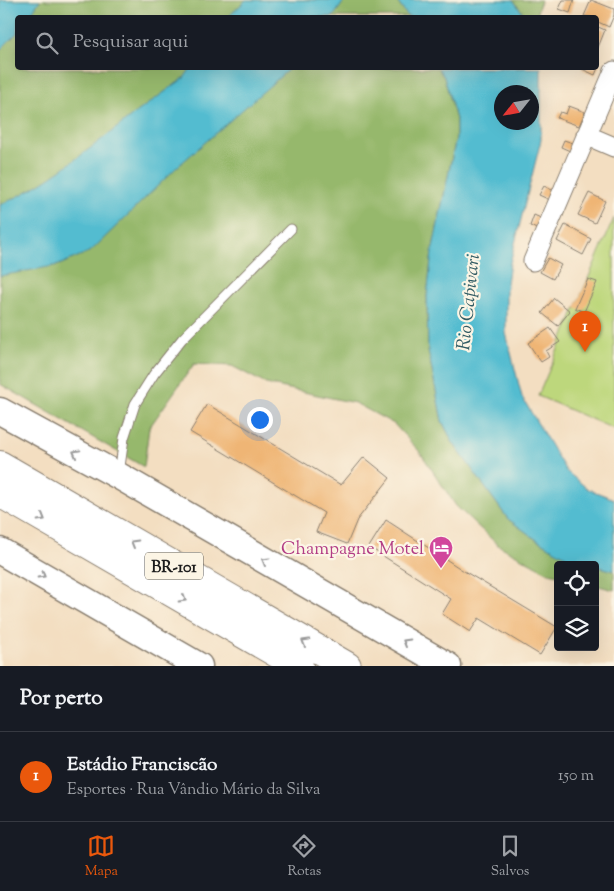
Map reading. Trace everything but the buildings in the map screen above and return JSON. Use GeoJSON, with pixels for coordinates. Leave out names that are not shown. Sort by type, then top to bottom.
{"type":"FeatureCollection","features":[{"type":"Feature","properties":{"kind":"highway","name":"BR-101"},"geometry":{"type":"LineString","coordinates":[[0,466],[347,666]]}},
{"type":"Feature","properties":{"kind":"highway","name":"BR-101"},"geometry":{"type":"LineString","coordinates":[[0,493],[299,666]]}},
{"type":"Feature","properties":{"kind":"main road"},"geometry":{"type":"LineString","coordinates":[[0,411],[119,476],[448,666]]}},
{"type":"Feature","properties":{"kind":"main road"},"geometry":{"type":"LineString","coordinates":[[0,551],[199,666]]}},
{"type":"Feature","properties":{"kind":"street"},"geometry":{"type":"LineString","coordinates":[[533,260],[614,70]]}},
{"type":"Feature","properties":{"kind":"street"},"geometry":{"type":"LineString","coordinates":[[586,135],[614,147]]}},
{"type":"Feature","properties":{"kind":"lane"},"geometry":{"type":"LineString","coordinates":[[119,476],[124,438],[135,404],[154,374],[182,339],[291,229]]}},
{"type":"Feature","properties":{"kind":"green space"},"geometry":{"type":"Polygon","coordinates":[[[0,0],[396,0],[407,15],[15,15],[15,70],[439,70],[444,77],[456,119],[456,138],[432,252],[427,296],[428,350],[442,421],[453,443],[508,519],[537,540],[569,557],[582,561],[554,561],[554,574],[498,545],[456,506],[420,452],[394,424],[355,403],[266,384],[232,366],[194,364],[149,428],[144,467],[0,384],[0,0]]]}},
{"type":"Feature","properties":{"kind":"green space"},"geometry":{"type":"Polygon","coordinates":[[[513,0],[541,0],[537,12],[538,15],[524,15],[513,0]]]}},
{"type":"Feature","properties":{"kind":"green space"},"geometry":{"type":"Polygon","coordinates":[[[614,218],[614,429],[538,396],[614,218]]]}},
{"type":"Feature","properties":{"kind":"green space"},"geometry":{"type":"Polygon","coordinates":[[[599,566],[614,571],[614,590],[599,586],[599,566]]]}},
{"type":"Feature","properties":{"kind":"water"},"geometry":{"type":"Polygon","coordinates":[[[0,0],[40,0],[30,15],[15,15],[15,35],[0,50],[0,0]]]}},
{"type":"Feature","properties":{"kind":"water"},"geometry":{"type":"Polygon","coordinates":[[[246,0],[345,0],[334,15],[230,15],[246,0]]]}},
{"type":"Feature","properties":{"kind":"water"},"geometry":{"type":"Polygon","coordinates":[[[396,0],[513,0],[524,15],[407,15],[396,0]]]}},
{"type":"Feature","properties":{"kind":"water"},"geometry":{"type":"Polygon","coordinates":[[[190,70],[288,70],[177,167],[91,251],[59,265],[0,276],[0,205],[32,189],[62,169],[184,78],[190,70]]]}},
{"type":"Feature","properties":{"kind":"water","name":"Rio Capivari"},"geometry":{"type":"Polygon","coordinates":[[[439,70],[541,70],[541,140],[510,263],[506,290],[506,333],[522,397],[566,471],[588,489],[614,499],[614,571],[599,567],[599,561],[579,561],[569,558],[537,540],[508,519],[453,443],[442,421],[428,350],[427,296],[432,252],[456,138],[456,119],[444,77],[439,70]]]}},
{"type":"Feature","properties":{"kind":"place","name":"Estádio Franciscão"},"geometry":{"type":"Point","coordinates":[585,352]}},
{"type":"Feature","properties":{"kind":"place","name":"Champagne Motel"},"geometry":{"type":"Point","coordinates":[441,569]}}]}
